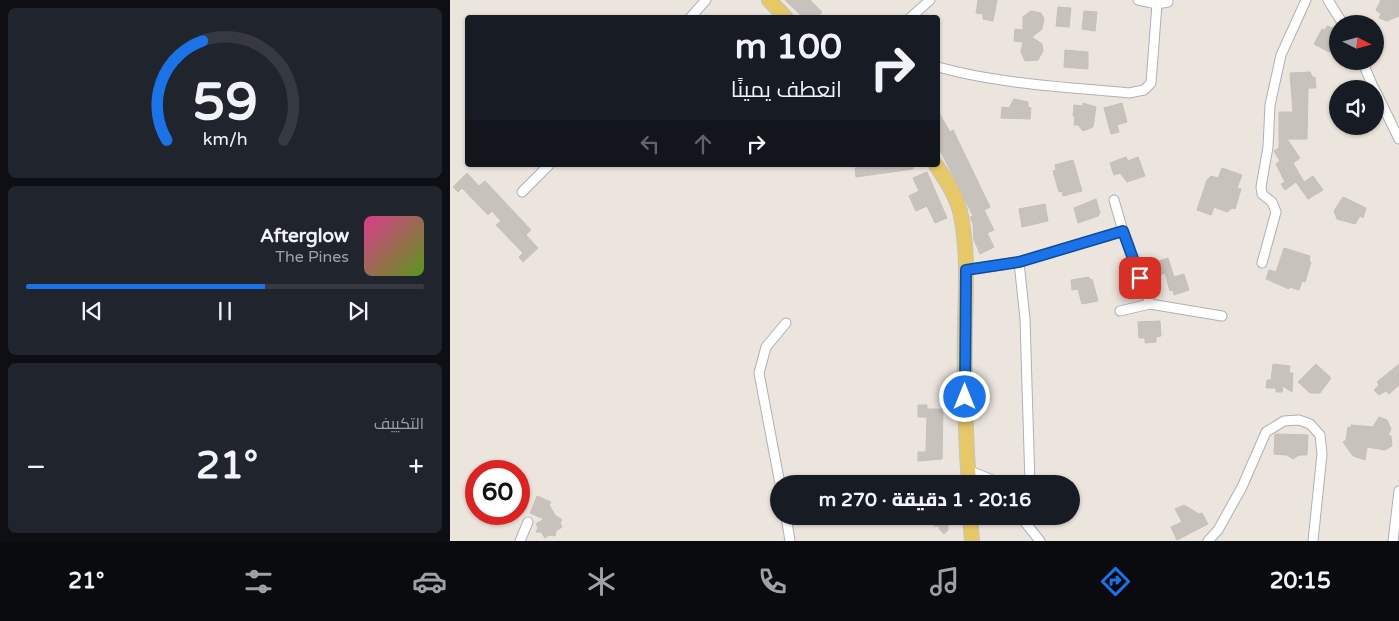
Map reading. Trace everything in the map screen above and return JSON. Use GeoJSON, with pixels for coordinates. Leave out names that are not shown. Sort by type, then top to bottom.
{"type":"FeatureCollection","features":[{"type":"Feature","properties":{"kind":"main road"},"geometry":{"type":"LineString","coordinates":[[769,0],[783,15]]}},
{"type":"Feature","properties":{"kind":"main road"},"geometry":{"type":"LineString","coordinates":[[937,167],[952,191],[961,214],[966,270],[965,397],[968,475]]}},
{"type":"Feature","properties":{"kind":"main road"},"geometry":{"type":"LineString","coordinates":[[971,525],[972,541]]}},
{"type":"Feature","properties":{"kind":"street"},"geometry":{"type":"LineString","coordinates":[[693,15],[706,0]]}},
{"type":"Feature","properties":{"kind":"street"},"geometry":{"type":"LineString","coordinates":[[913,15],[930,0]]}},
{"type":"Feature","properties":{"kind":"street"},"geometry":{"type":"LineString","coordinates":[[1138,0],[1157,4],[1168,2],[1168,0]]}},
{"type":"Feature","properties":{"kind":"street"},"geometry":{"type":"LineString","coordinates":[[1262,263],[1276,212],[1272,202],[1262,194],[1260,187],[1268,147],[1270,105],[1281,55],[1306,0]]}},
{"type":"Feature","properties":{"kind":"street"},"geometry":{"type":"LineString","coordinates":[[1328,0],[1338,15]]}},
{"type":"Feature","properties":{"kind":"street"},"geometry":{"type":"LineString","coordinates":[[940,68],[968,75],[1016,81],[1129,93],[1144,90],[1151,83],[1157,4]]}},
{"type":"Feature","properties":{"kind":"street"},"geometry":{"type":"LineString","coordinates":[[1384,108],[1399,139]]}},
{"type":"Feature","properties":{"kind":"street"},"geometry":{"type":"LineString","coordinates":[[522,192],[547,167]]}},
{"type":"Feature","properties":{"kind":"street"},"geometry":{"type":"LineString","coordinates":[[1114,200],[1123,231],[1150,304]]}},
{"type":"Feature","properties":{"kind":"street"},"geometry":{"type":"LineString","coordinates":[[966,270],[1019,262],[1123,231]]}},
{"type":"Feature","properties":{"kind":"street"},"geometry":{"type":"LineString","coordinates":[[1019,262],[1025,318],[1030,475]]}},
{"type":"Feature","properties":{"kind":"street"},"geometry":{"type":"LineString","coordinates":[[1120,311],[1150,304],[1222,316]]}},
{"type":"Feature","properties":{"kind":"street"},"geometry":{"type":"LineString","coordinates":[[778,475],[759,373],[766,347],[786,323]]}},
{"type":"Feature","properties":{"kind":"street"},"geometry":{"type":"LineString","coordinates":[[1208,541],[1218,530],[1242,487],[1266,432],[1284,421],[1299,420],[1310,424],[1320,435],[1322,454],[1314,541]]}},
{"type":"Feature","properties":{"kind":"street"},"geometry":{"type":"LineString","coordinates":[[1392,541],[1399,491]]}},
{"type":"Feature","properties":{"kind":"street"},"geometry":{"type":"LineString","coordinates":[[520,541],[527,525]]}},
{"type":"Feature","properties":{"kind":"street"},"geometry":{"type":"LineString","coordinates":[[787,525],[790,541]]}},
{"type":"Feature","properties":{"kind":"street"},"geometry":{"type":"LineString","coordinates":[[1027,525],[1040,541]]}},
{"type":"Feature","properties":{"kind":"building"},"geometry":{"type":"Polygon","coordinates":[[[785,0],[810,0],[822,12],[820,15],[801,15],[785,0]]]}},
{"type":"Feature","properties":{"kind":"building"},"geometry":{"type":"Polygon","coordinates":[[[978,0],[997,0],[993,21],[983,19],[983,14],[976,13],[978,0]]]}},
{"type":"Feature","properties":{"kind":"building"},"geometry":{"type":"Polygon","coordinates":[[[1381,0],[1399,0],[1399,16],[1387,21],[1384,20],[1384,15],[1380,15],[1376,10],[1381,0]]]}},
{"type":"Feature","properties":{"kind":"building"},"geometry":{"type":"Polygon","coordinates":[[[1058,7],[1071,8],[1069,27],[1056,26],[1058,7]]]}},
{"type":"Feature","properties":{"kind":"building"},"geometry":{"type":"Polygon","coordinates":[[[1031,11],[1041,13],[1044,19],[1042,29],[1032,37],[1042,44],[1043,51],[1038,60],[1025,61],[1021,52],[1023,42],[1014,41],[1015,29],[1023,30],[1023,17],[1031,11]]]}},
{"type":"Feature","properties":{"kind":"building"},"geometry":{"type":"Polygon","coordinates":[[[1084,11],[1097,12],[1095,31],[1082,29],[1084,11]]]}},
{"type":"Feature","properties":{"kind":"building"},"geometry":{"type":"Polygon","coordinates":[[[1327,26],[1329,27],[1329,52],[1314,44],[1322,29],[1325,30],[1327,26]]]}},
{"type":"Feature","properties":{"kind":"building"},"geometry":{"type":"Polygon","coordinates":[[[1065,50],[1088,52],[1088,69],[1064,67],[1065,50]]]}},
{"type":"Feature","properties":{"kind":"building"},"geometry":{"type":"Polygon","coordinates":[[[1310,72],[1313,78],[1315,77],[1316,88],[1308,88],[1307,139],[1287,139],[1300,158],[1293,163],[1304,182],[1313,176],[1323,190],[1308,199],[1296,182],[1285,190],[1281,184],[1285,182],[1276,164],[1280,161],[1274,151],[1279,148],[1279,112],[1293,112],[1290,73],[1310,72]]]}},
{"type":"Feature","properties":{"kind":"building"},"geometry":{"type":"Polygon","coordinates":[[[1014,99],[1028,102],[1028,107],[1031,108],[1030,119],[1001,118],[1002,107],[1009,108],[1014,99]]]}},
{"type":"Feature","properties":{"kind":"building"},"geometry":{"type":"Polygon","coordinates":[[[1083,103],[1096,107],[1093,127],[1083,131],[1078,125],[1074,125],[1075,116],[1073,116],[1074,105],[1083,106],[1083,103]]]}},
{"type":"Feature","properties":{"kind":"building"},"geometry":{"type":"Polygon","coordinates":[[[1122,103],[1127,122],[1117,125],[1119,132],[1111,134],[1104,108],[1122,103]]]}},
{"type":"Feature","properties":{"kind":"building"},"geometry":{"type":"Polygon","coordinates":[[[940,114],[950,132],[953,130],[990,207],[984,210],[994,230],[987,233],[994,247],[980,254],[974,240],[973,224],[970,217],[973,216],[940,150],[940,114]]]}},
{"type":"Feature","properties":{"kind":"building"},"geometry":{"type":"Polygon","coordinates":[[[1126,157],[1128,161],[1138,157],[1145,176],[1127,182],[1120,173],[1114,175],[1110,163],[1126,157]]]}},
{"type":"Feature","properties":{"kind":"building"},"geometry":{"type":"Polygon","coordinates":[[[1073,160],[1082,191],[1063,196],[1062,191],[1059,192],[1053,171],[1056,170],[1055,165],[1073,160]]]}},
{"type":"Feature","properties":{"kind":"building"},"geometry":{"type":"Polygon","coordinates":[[[913,167],[913,169],[856,177],[855,168],[913,167]]]}},
{"type":"Feature","properties":{"kind":"building"},"geometry":{"type":"Polygon","coordinates":[[[1222,168],[1242,175],[1237,188],[1241,189],[1235,209],[1232,208],[1227,212],[1214,207],[1211,215],[1197,210],[1207,180],[1211,176],[1218,178],[1222,168]]]}},
{"type":"Feature","properties":{"kind":"building"},"geometry":{"type":"Polygon","coordinates":[[[927,172],[947,218],[935,223],[927,206],[916,211],[909,196],[919,191],[913,178],[927,172]]]}},
{"type":"Feature","properties":{"kind":"building"},"geometry":{"type":"Polygon","coordinates":[[[467,173],[479,186],[485,181],[531,230],[526,235],[538,248],[523,262],[519,257],[523,253],[496,225],[501,221],[492,211],[488,215],[462,188],[458,192],[453,187],[467,173]]]}},
{"type":"Feature","properties":{"kind":"building"},"geometry":{"type":"Polygon","coordinates":[[[1343,197],[1366,208],[1363,218],[1360,216],[1355,224],[1337,219],[1334,211],[1343,197]]]}},
{"type":"Feature","properties":{"kind":"building"},"geometry":{"type":"Polygon","coordinates":[[[1096,199],[1100,213],[1098,216],[1078,223],[1074,208],[1096,199]]]}},
{"type":"Feature","properties":{"kind":"building"},"geometry":{"type":"Polygon","coordinates":[[[1045,204],[1048,221],[1022,227],[1019,209],[1045,204]]]}},
{"type":"Feature","properties":{"kind":"building"},"geometry":{"type":"Polygon","coordinates":[[[1284,248],[1310,256],[1309,261],[1311,262],[1305,282],[1302,281],[1299,290],[1290,287],[1289,289],[1266,279],[1269,270],[1276,272],[1284,248]]]}},
{"type":"Feature","properties":{"kind":"building"},"geometry":{"type":"Polygon","coordinates":[[[1168,258],[1174,277],[1184,274],[1189,290],[1174,295],[1173,290],[1170,291],[1165,273],[1152,278],[1147,265],[1168,258]]]}},
{"type":"Feature","properties":{"kind":"building"},"geometry":{"type":"Polygon","coordinates":[[[1089,277],[1090,280],[1092,279],[1098,301],[1082,304],[1078,289],[1072,290],[1071,280],[1089,277]]]}},
{"type":"Feature","properties":{"kind":"building"},"geometry":{"type":"Polygon","coordinates":[[[1160,321],[1161,336],[1156,337],[1156,342],[1145,343],[1145,338],[1139,338],[1138,322],[1160,321]]]}},
{"type":"Feature","properties":{"kind":"building"},"geometry":{"type":"Polygon","coordinates":[[[1273,364],[1290,366],[1289,373],[1293,373],[1292,392],[1283,386],[1282,392],[1276,392],[1276,388],[1266,388],[1267,380],[1271,380],[1273,364]]]}},
{"type":"Feature","properties":{"kind":"building"},"geometry":{"type":"Polygon","coordinates":[[[1316,364],[1331,378],[1320,393],[1310,393],[1298,382],[1316,364]]]}},
{"type":"Feature","properties":{"kind":"building"},"geometry":{"type":"Polygon","coordinates":[[[1399,364],[1399,385],[1389,394],[1386,391],[1379,395],[1374,390],[1379,385],[1377,382],[1399,364]]]}},
{"type":"Feature","properties":{"kind":"building"},"geometry":{"type":"Polygon","coordinates":[[[918,405],[927,405],[927,409],[943,409],[942,459],[918,461],[918,452],[926,452],[927,417],[918,417],[918,405]]]}},
{"type":"Feature","properties":{"kind":"building"},"geometry":{"type":"Polygon","coordinates":[[[1379,417],[1387,420],[1391,429],[1388,435],[1391,436],[1392,446],[1385,450],[1367,447],[1365,460],[1353,456],[1343,442],[1346,440],[1348,427],[1351,428],[1351,425],[1373,427],[1379,417]]]}},
{"type":"Feature","properties":{"kind":"building"},"geometry":{"type":"Polygon","coordinates":[[[1275,434],[1308,435],[1307,455],[1299,455],[1293,459],[1287,455],[1274,454],[1275,434]]]}},
{"type":"Feature","properties":{"kind":"building"},"geometry":{"type":"Polygon","coordinates":[[[537,496],[551,502],[549,505],[555,515],[562,520],[560,523],[562,527],[556,531],[555,536],[549,535],[545,538],[541,532],[536,532],[538,528],[536,524],[544,519],[530,513],[537,496]]]}},
{"type":"Feature","properties":{"kind":"building"},"geometry":{"type":"Polygon","coordinates":[[[1184,505],[1199,514],[1202,513],[1208,524],[1177,540],[1171,527],[1182,522],[1175,509],[1184,505]]]}},
{"type":"Feature","properties":{"kind":"building"},"geometry":{"type":"Polygon","coordinates":[[[948,525],[948,530],[944,534],[939,526],[934,526],[948,525]]]}},
{"type":"Feature","properties":{"kind":"route"},"geometry":{"type":"LineString","coordinates":[[965,397],[966,270],[1019,262],[1123,231],[1140,278]]}}]}
